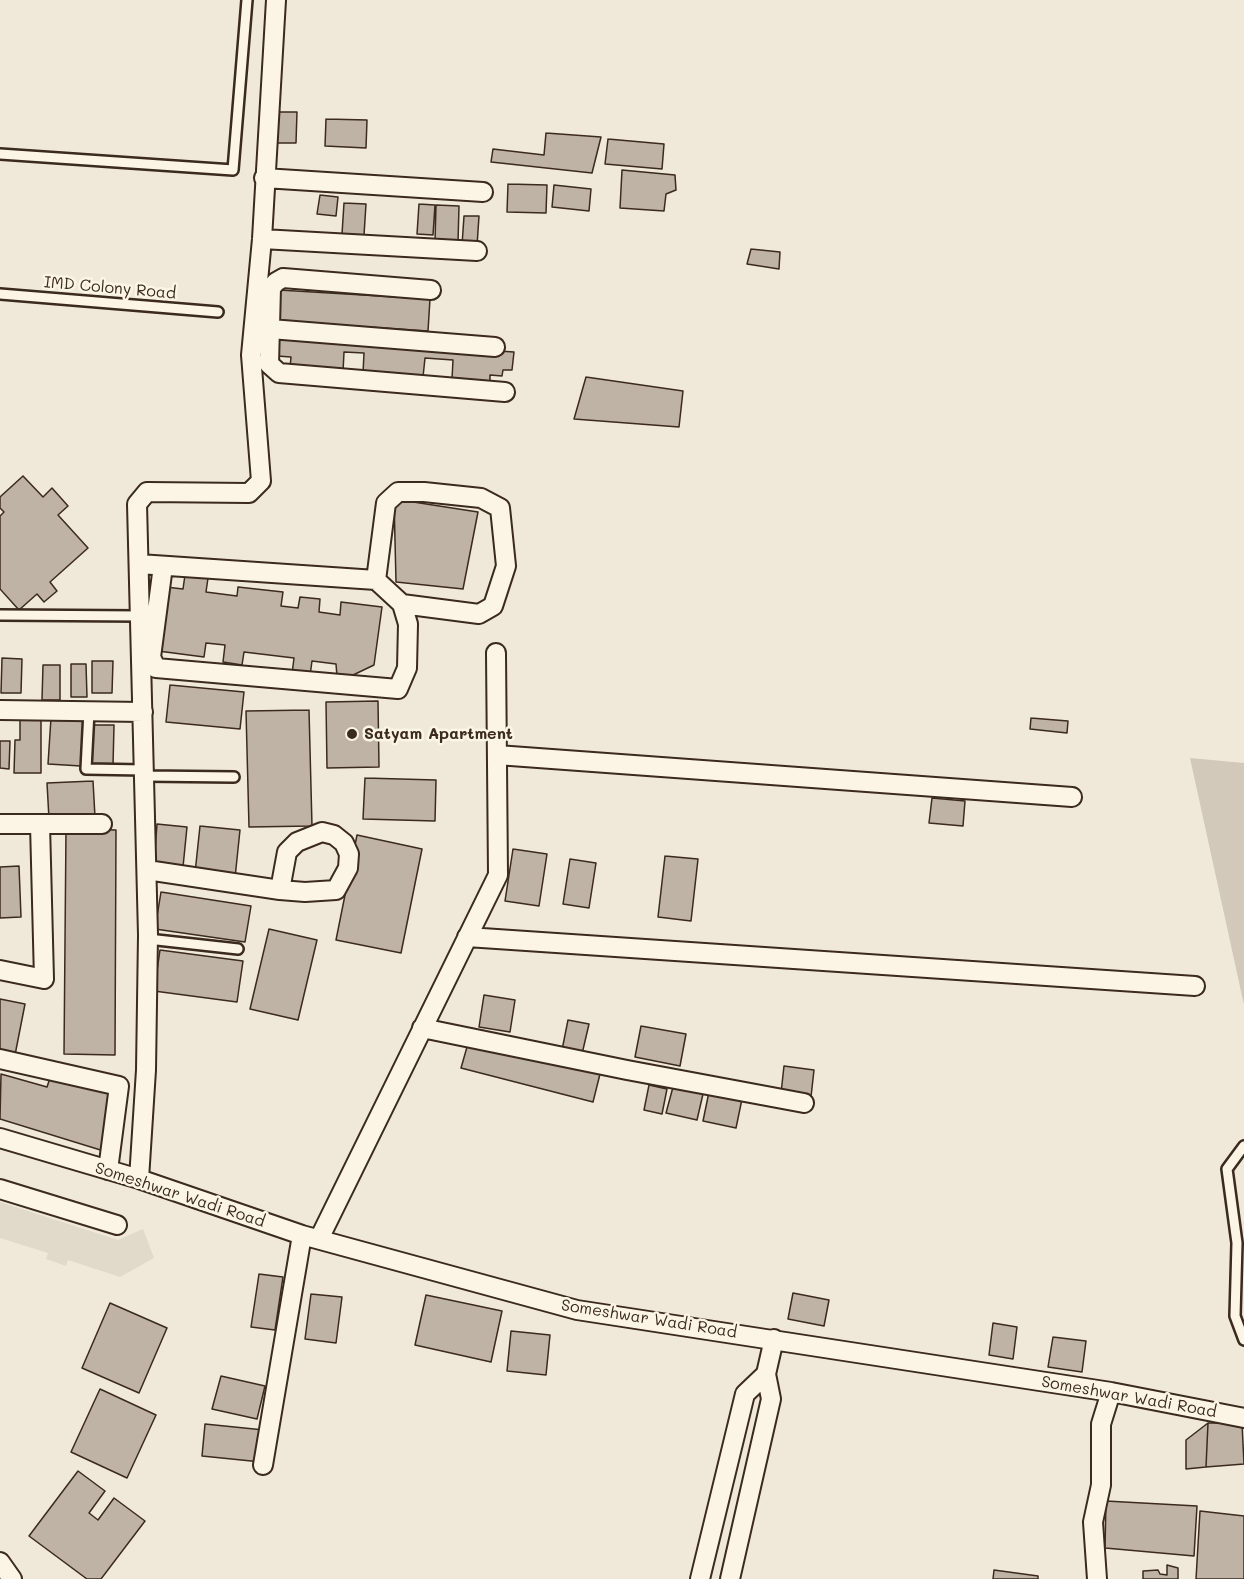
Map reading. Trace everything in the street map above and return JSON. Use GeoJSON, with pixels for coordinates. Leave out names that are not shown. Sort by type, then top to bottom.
{"type":"FeatureCollection","features":[{"type":"Feature","properties":{"kind":"street"},"geometry":{"type":"LineString","coordinates":[[276,0],[262,239],[262,328],[269,364],[279,373],[505,392]]}},
{"type":"Feature","properties":{"kind":"street"},"geometry":{"type":"LineString","coordinates":[[264,178],[483,192]]}},
{"type":"Feature","properties":{"kind":"street"},"geometry":{"type":"LineString","coordinates":[[262,239],[477,251]]}},
{"type":"Feature","properties":{"kind":"street"},"geometry":{"type":"LineString","coordinates":[[139,1179],[146,1070],[148,939],[137,504],[147,492],[249,492],[259,485],[251,355],[262,328],[272,288],[276,282],[283,278],[431,290]]}},
{"type":"Feature","properties":{"kind":"street"},"geometry":{"type":"LineString","coordinates":[[262,328],[495,347]]}},
{"type":"Feature","properties":{"kind":"street"},"geometry":{"type":"LineString","coordinates":[[376,580],[386,502],[398,492],[424,492],[481,498],[500,508],[506,566],[493,606],[479,614],[402,604]]}},
{"type":"Feature","properties":{"kind":"street"},"geometry":{"type":"LineString","coordinates":[[139,564],[376,580],[402,604],[408,624],[407,668],[398,689],[156,668],[152,657],[163,566]]}},
{"type":"Feature","properties":{"kind":"street"},"geometry":{"type":"LineString","coordinates":[[263,1465],[310,1237],[422,1028],[498,875],[496,653]]}},
{"type":"Feature","properties":{"kind":"street"},"geometry":{"type":"LineString","coordinates":[[0,710],[143,712]]}},
{"type":"Feature","properties":{"kind":"street"},"geometry":{"type":"LineString","coordinates":[[497,754],[1072,797]]}},
{"type":"Feature","properties":{"kind":"street"},"geometry":{"type":"LineString","coordinates":[[0,824],[102,824]]}},
{"type":"Feature","properties":{"kind":"street"},"geometry":{"type":"LineString","coordinates":[[0,970],[44,979],[40,824]]}},
{"type":"Feature","properties":{"kind":"street"},"geometry":{"type":"LineString","coordinates":[[147,870],[280,890]]}},
{"type":"Feature","properties":{"kind":"street"},"geometry":{"type":"LineString","coordinates":[[467,937],[1195,986]]}},
{"type":"Feature","properties":{"kind":"street"},"geometry":{"type":"LineString","coordinates":[[422,1028],[804,1103]]}},
{"type":"Feature","properties":{"kind":"street"},"geometry":{"type":"LineString","coordinates":[[0,1059],[119,1086],[108,1170]]}},
{"type":"Feature","properties":{"kind":"street","name":"Someshwar Wadi Road"},"geometry":{"type":"LineString","coordinates":[[0,1138],[139,1179],[310,1237],[577,1310],[1112,1392],[1244,1418]]}},
{"type":"Feature","properties":{"kind":"street"},"geometry":{"type":"LineString","coordinates":[[0,1189],[117,1225]]}},
{"type":"Feature","properties":{"kind":"street"},"geometry":{"type":"LineString","coordinates":[[730,1579],[771,1399],[766,1374],[774,1339]]}},
{"type":"Feature","properties":{"kind":"street"},"geometry":{"type":"LineString","coordinates":[[700,1579],[745,1394],[766,1374]]}},
{"type":"Feature","properties":{"kind":"street"},"geometry":{"type":"LineString","coordinates":[[1097,1579],[1093,1522],[1101,1485],[1101,1424],[1112,1392]]}},
{"type":"Feature","properties":{"kind":"street"},"geometry":{"type":"LineString","coordinates":[[0,1562],[12,1579]]}},
{"type":"Feature","properties":{"kind":"lane"},"geometry":{"type":"LineString","coordinates":[[0,154],[232,170],[247,0]]}},
{"type":"Feature","properties":{"kind":"lane","name":"IMD Colony Road"},"geometry":{"type":"LineString","coordinates":[[0,294],[218,312]]}},
{"type":"Feature","properties":{"kind":"lane"},"geometry":{"type":"LineString","coordinates":[[0,615],[141,616]]}},
{"type":"Feature","properties":{"kind":"lane"},"geometry":{"type":"LineString","coordinates":[[89,711],[86,769],[234,777]]}},
{"type":"Feature","properties":{"kind":"lane"},"geometry":{"type":"LineString","coordinates":[[148,939],[238,949]]}},
{"type":"Feature","properties":{"kind":"lane"},"geometry":{"type":"LineString","coordinates":[[1244,1146],[1227,1169],[1236,1243],[1235,1316],[1244,1340]]}},
{"type":"Feature","properties":{"kind":"shaded area"},"geometry":{"type":"Polygon","coordinates":[[[1190,758],[1244,763],[1244,1005],[1190,758]]]}},
{"type":"Feature","properties":{"kind":"shaded area"},"geometry":{"type":"Polygon","coordinates":[[[0,1202],[118,1240],[143,1229],[154,1258],[120,1277],[68,1260],[66,1266],[46,1259],[48,1253],[0,1238],[0,1202]]]}},
{"type":"Feature","properties":{"kind":"building"},"geometry":{"type":"Polygon","coordinates":[[[276,112],[297,112],[296,143],[276,143],[276,112]]]}},
{"type":"Feature","properties":{"kind":"building"},"geometry":{"type":"Polygon","coordinates":[[[326,119],[367,120],[366,148],[325,146],[326,119]]]}},
{"type":"Feature","properties":{"kind":"building"},"geometry":{"type":"Polygon","coordinates":[[[546,133],[601,137],[592,173],[491,162],[493,149],[544,155],[546,133]]]}},
{"type":"Feature","properties":{"kind":"building"},"geometry":{"type":"Polygon","coordinates":[[[608,139],[664,144],[662,169],[605,164],[608,139]]]}},
{"type":"Feature","properties":{"kind":"building"},"geometry":{"type":"Polygon","coordinates":[[[622,170],[675,175],[676,190],[666,194],[664,211],[620,208],[622,170]]]}},
{"type":"Feature","properties":{"kind":"building"},"geometry":{"type":"Polygon","coordinates":[[[508,184],[547,185],[546,213],[507,212],[508,184]]]}},
{"type":"Feature","properties":{"kind":"building"},"geometry":{"type":"Polygon","coordinates":[[[554,185],[591,189],[589,211],[552,207],[554,185]]]}},
{"type":"Feature","properties":{"kind":"building"},"geometry":{"type":"Polygon","coordinates":[[[320,195],[338,197],[336,216],[317,214],[320,195]]]}},
{"type":"Feature","properties":{"kind":"building"},"geometry":{"type":"Polygon","coordinates":[[[344,203],[366,204],[364,235],[342,234],[344,203]]]}},
{"type":"Feature","properties":{"kind":"building"},"geometry":{"type":"Polygon","coordinates":[[[419,204],[435,205],[433,235],[417,234],[419,204]]]}},
{"type":"Feature","properties":{"kind":"building"},"geometry":{"type":"Polygon","coordinates":[[[436,205],[459,206],[458,243],[435,242],[436,205]]]}},
{"type":"Feature","properties":{"kind":"building"},"geometry":{"type":"Polygon","coordinates":[[[464,216],[479,216],[477,246],[462,245],[464,216]]]}},
{"type":"Feature","properties":{"kind":"building"},"geometry":{"type":"Polygon","coordinates":[[[751,249],[780,252],[779,269],[747,264],[751,249]]]}},
{"type":"Feature","properties":{"kind":"building"},"geometry":{"type":"Polygon","coordinates":[[[279,290],[430,299],[428,331],[278,321],[279,290]]]}},
{"type":"Feature","properties":{"kind":"building"},"geometry":{"type":"Polygon","coordinates":[[[278,336],[514,352],[512,370],[503,370],[502,376],[490,375],[490,382],[452,379],[453,360],[425,358],[423,377],[363,373],[364,353],[344,352],[343,372],[290,368],[291,357],[277,356],[278,336]]]}},
{"type":"Feature","properties":{"kind":"building"},"geometry":{"type":"Polygon","coordinates":[[[586,377],[683,391],[679,427],[574,419],[586,377]]]}},
{"type":"Feature","properties":{"kind":"building"},"geometry":{"type":"Polygon","coordinates":[[[23,476],[43,497],[52,488],[68,506],[58,515],[88,548],[50,582],[57,591],[44,602],[37,594],[19,610],[0,589],[0,516],[4,512],[0,508],[0,497],[23,476]]]}},
{"type":"Feature","properties":{"kind":"building"},"geometry":{"type":"Polygon","coordinates":[[[394,499],[478,512],[463,589],[396,582],[394,499]]]}},
{"type":"Feature","properties":{"kind":"building"},"geometry":{"type":"Polygon","coordinates":[[[185,575],[208,578],[206,592],[237,596],[238,587],[283,592],[281,606],[298,608],[300,597],[320,599],[319,612],[340,615],[341,602],[382,607],[374,665],[351,676],[337,676],[336,664],[312,661],[310,676],[292,674],[294,658],[244,652],[242,665],[223,662],[225,645],[206,643],[204,657],[158,651],[166,587],[183,589],[185,575]]]}},
{"type":"Feature","properties":{"kind":"building"},"geometry":{"type":"Polygon","coordinates":[[[2,658],[22,659],[21,693],[1,693],[2,658]]]}},
{"type":"Feature","properties":{"kind":"building"},"geometry":{"type":"Polygon","coordinates":[[[92,661],[113,661],[112,693],[92,693],[92,661]]]}},
{"type":"Feature","properties":{"kind":"building"},"geometry":{"type":"Polygon","coordinates":[[[71,664],[86,664],[87,697],[71,697],[71,664]]]}},
{"type":"Feature","properties":{"kind":"building"},"geometry":{"type":"Polygon","coordinates":[[[43,665],[60,665],[60,700],[42,700],[43,665]]]}},
{"type":"Feature","properties":{"kind":"building"},"geometry":{"type":"Polygon","coordinates":[[[170,685],[244,692],[240,729],[166,722],[170,685]]]}},
{"type":"Feature","properties":{"kind":"building","name":"Satyam Apartment"},"geometry":{"type":"Polygon","coordinates":[[[378,701],[379,767],[327,768],[326,702],[378,701]]]}},
{"type":"Feature","properties":{"kind":"building"},"geometry":{"type":"Polygon","coordinates":[[[309,710],[312,826],[249,827],[246,711],[309,710]]]}},
{"type":"Feature","properties":{"kind":"building"},"geometry":{"type":"Polygon","coordinates":[[[20,718],[41,718],[41,773],[14,773],[15,740],[20,740],[20,718]]]}},
{"type":"Feature","properties":{"kind":"building"},"geometry":{"type":"Polygon","coordinates":[[[51,718],[83,720],[81,766],[48,764],[51,718]]]}},
{"type":"Feature","properties":{"kind":"building"},"geometry":{"type":"Polygon","coordinates":[[[1031,718],[1068,721],[1067,733],[1030,729],[1031,718]]]}},
{"type":"Feature","properties":{"kind":"building"},"geometry":{"type":"Polygon","coordinates":[[[92,725],[114,725],[113,766],[91,765],[92,725]]]}},
{"type":"Feature","properties":{"kind":"building"},"geometry":{"type":"Polygon","coordinates":[[[0,741],[10,741],[9,769],[0,768],[0,741]]]}},
{"type":"Feature","properties":{"kind":"building"},"geometry":{"type":"Polygon","coordinates":[[[365,778],[436,780],[435,821],[363,819],[365,778]]]}},
{"type":"Feature","properties":{"kind":"building"},"geometry":{"type":"Polygon","coordinates":[[[93,781],[95,817],[49,819],[47,783],[93,781]]]}},
{"type":"Feature","properties":{"kind":"building"},"geometry":{"type":"Polygon","coordinates":[[[932,798],[965,801],[963,826],[929,823],[932,798]]]}},
{"type":"Feature","properties":{"kind":"building"},"geometry":{"type":"Polygon","coordinates":[[[157,824],[187,827],[183,867],[154,864],[157,824]]]}},
{"type":"Feature","properties":{"kind":"building"},"geometry":{"type":"Polygon","coordinates":[[[200,826],[240,830],[235,878],[195,873],[200,826]]]}},
{"type":"Feature","properties":{"kind":"building"},"geometry":{"type":"Polygon","coordinates":[[[66,829],[116,830],[115,1055],[64,1054],[66,829]]]}},
{"type":"Feature","properties":{"kind":"building"},"geometry":{"type":"Polygon","coordinates":[[[357,835],[422,849],[401,953],[336,940],[357,835]]]}},
{"type":"Feature","properties":{"kind":"building"},"geometry":{"type":"Polygon","coordinates":[[[513,849],[547,854],[539,906],[505,901],[513,849]]]}},
{"type":"Feature","properties":{"kind":"building"},"geometry":{"type":"Polygon","coordinates":[[[665,856],[698,859],[691,921],[658,917],[665,856]]]}},
{"type":"Feature","properties":{"kind":"building"},"geometry":{"type":"Polygon","coordinates":[[[570,859],[596,863],[589,908],[563,904],[570,859]]]}},
{"type":"Feature","properties":{"kind":"building"},"geometry":{"type":"Polygon","coordinates":[[[19,866],[21,917],[0,918],[0,867],[19,866]]]}},
{"type":"Feature","properties":{"kind":"building"},"geometry":{"type":"Polygon","coordinates":[[[161,892],[251,906],[245,942],[155,929],[161,892]]]}},
{"type":"Feature","properties":{"kind":"building"},"geometry":{"type":"Polygon","coordinates":[[[269,929],[317,940],[298,1020],[250,1009],[269,929]]]}},
{"type":"Feature","properties":{"kind":"building"},"geometry":{"type":"Polygon","coordinates":[[[160,950],[243,961],[237,1002],[154,991],[160,950]]]}},
{"type":"Feature","properties":{"kind":"building"},"geometry":{"type":"Polygon","coordinates":[[[484,995],[515,1000],[510,1032],[479,1027],[484,995]]]}},
{"type":"Feature","properties":{"kind":"building"},"geometry":{"type":"Polygon","coordinates":[[[0,999],[25,1004],[15,1055],[0,1052],[0,999]]]}},
{"type":"Feature","properties":{"kind":"building"},"geometry":{"type":"Polygon","coordinates":[[[568,1020],[589,1024],[582,1054],[562,1050],[568,1020]]]}},
{"type":"Feature","properties":{"kind":"building"},"geometry":{"type":"Polygon","coordinates":[[[641,1026],[686,1034],[680,1066],[635,1057],[641,1026]]]}},
{"type":"Feature","properties":{"kind":"building"},"geometry":{"type":"Polygon","coordinates":[[[469,1040],[600,1074],[593,1102],[461,1068],[469,1040]]]}},
{"type":"Feature","properties":{"kind":"building"},"geometry":{"type":"Polygon","coordinates":[[[784,1066],[814,1070],[811,1097],[781,1093],[784,1066]]]}},
{"type":"Feature","properties":{"kind":"building"},"geometry":{"type":"Polygon","coordinates":[[[1,1074],[47,1087],[51,1075],[109,1092],[107,1152],[0,1119],[1,1074]]]}},
{"type":"Feature","properties":{"kind":"building"},"geometry":{"type":"Polygon","coordinates":[[[649,1085],[667,1089],[662,1114],[644,1110],[649,1085]]]}},
{"type":"Feature","properties":{"kind":"building"},"geometry":{"type":"Polygon","coordinates":[[[673,1087],[703,1094],[697,1120],[666,1113],[673,1087]]]}},
{"type":"Feature","properties":{"kind":"building"},"geometry":{"type":"Polygon","coordinates":[[[709,1092],[742,1099],[736,1128],[703,1121],[709,1092]]]}},
{"type":"Feature","properties":{"kind":"building"},"geometry":{"type":"Polygon","coordinates":[[[259,1274],[283,1277],[275,1330],[251,1327],[259,1274]]]}},
{"type":"Feature","properties":{"kind":"building"},"geometry":{"type":"Polygon","coordinates":[[[793,1293],[829,1300],[824,1326],[788,1319],[793,1293]]]}},
{"type":"Feature","properties":{"kind":"building"},"geometry":{"type":"Polygon","coordinates":[[[311,1294],[342,1297],[336,1343],[305,1339],[311,1294]]]}},
{"type":"Feature","properties":{"kind":"building"},"geometry":{"type":"Polygon","coordinates":[[[426,1295],[502,1311],[491,1362],[415,1345],[426,1295]]]}},
{"type":"Feature","properties":{"kind":"building"},"geometry":{"type":"Polygon","coordinates":[[[110,1303],[167,1328],[139,1393],[82,1368],[110,1303]]]}},
{"type":"Feature","properties":{"kind":"building"},"geometry":{"type":"Polygon","coordinates":[[[993,1323],[1017,1327],[1013,1359],[989,1355],[993,1323]]]}},
{"type":"Feature","properties":{"kind":"building"},"geometry":{"type":"Polygon","coordinates":[[[511,1331],[550,1335],[546,1375],[507,1371],[511,1331]]]}},
{"type":"Feature","properties":{"kind":"building"},"geometry":{"type":"Polygon","coordinates":[[[1053,1337],[1086,1341],[1082,1372],[1048,1367],[1053,1337]]]}},
{"type":"Feature","properties":{"kind":"building"},"geometry":{"type":"Polygon","coordinates":[[[221,1376],[265,1386],[257,1419],[212,1409],[221,1376]]]}},
{"type":"Feature","properties":{"kind":"building"},"geometry":{"type":"Polygon","coordinates":[[[100,1389],[156,1415],[127,1478],[71,1452],[100,1389]]]}},
{"type":"Feature","properties":{"kind":"building"},"geometry":{"type":"Polygon","coordinates":[[[1208,1423],[1242,1423],[1244,1464],[1206,1467],[1208,1423]]]}},
{"type":"Feature","properties":{"kind":"building"},"geometry":{"type":"Polygon","coordinates":[[[1208,1423],[1206,1467],[1186,1469],[1186,1440],[1208,1423]]]}},
{"type":"Feature","properties":{"kind":"building"},"geometry":{"type":"Polygon","coordinates":[[[205,1424],[264,1430],[261,1462],[202,1456],[205,1424]]]}},
{"type":"Feature","properties":{"kind":"building"},"geometry":{"type":"Polygon","coordinates":[[[78,1471],[105,1491],[89,1513],[98,1520],[114,1498],[145,1521],[101,1579],[87,1579],[29,1536],[78,1471]]]}},
{"type":"Feature","properties":{"kind":"building"},"geometry":{"type":"Polygon","coordinates":[[[1106,1501],[1197,1506],[1194,1556],[1105,1548],[1106,1501]]]}},
{"type":"Feature","properties":{"kind":"building"},"geometry":{"type":"Polygon","coordinates":[[[1200,1511],[1244,1516],[1244,1579],[1196,1579],[1200,1511]]]}},
{"type":"Feature","properties":{"kind":"building"},"geometry":{"type":"Polygon","coordinates":[[[1167,1565],[1178,1568],[1178,1579],[1143,1579],[1143,1571],[1158,1570],[1160,1574],[1167,1575],[1167,1565]]]}},
{"type":"Feature","properties":{"kind":"building"},"geometry":{"type":"Polygon","coordinates":[[[994,1570],[1038,1576],[1038,1579],[993,1579],[994,1570]]]}},
{"type":"Feature","properties":{"kind":"place","name":"Satyam Apartment"},"geometry":{"type":"Point","coordinates":[352,734]}}]}
